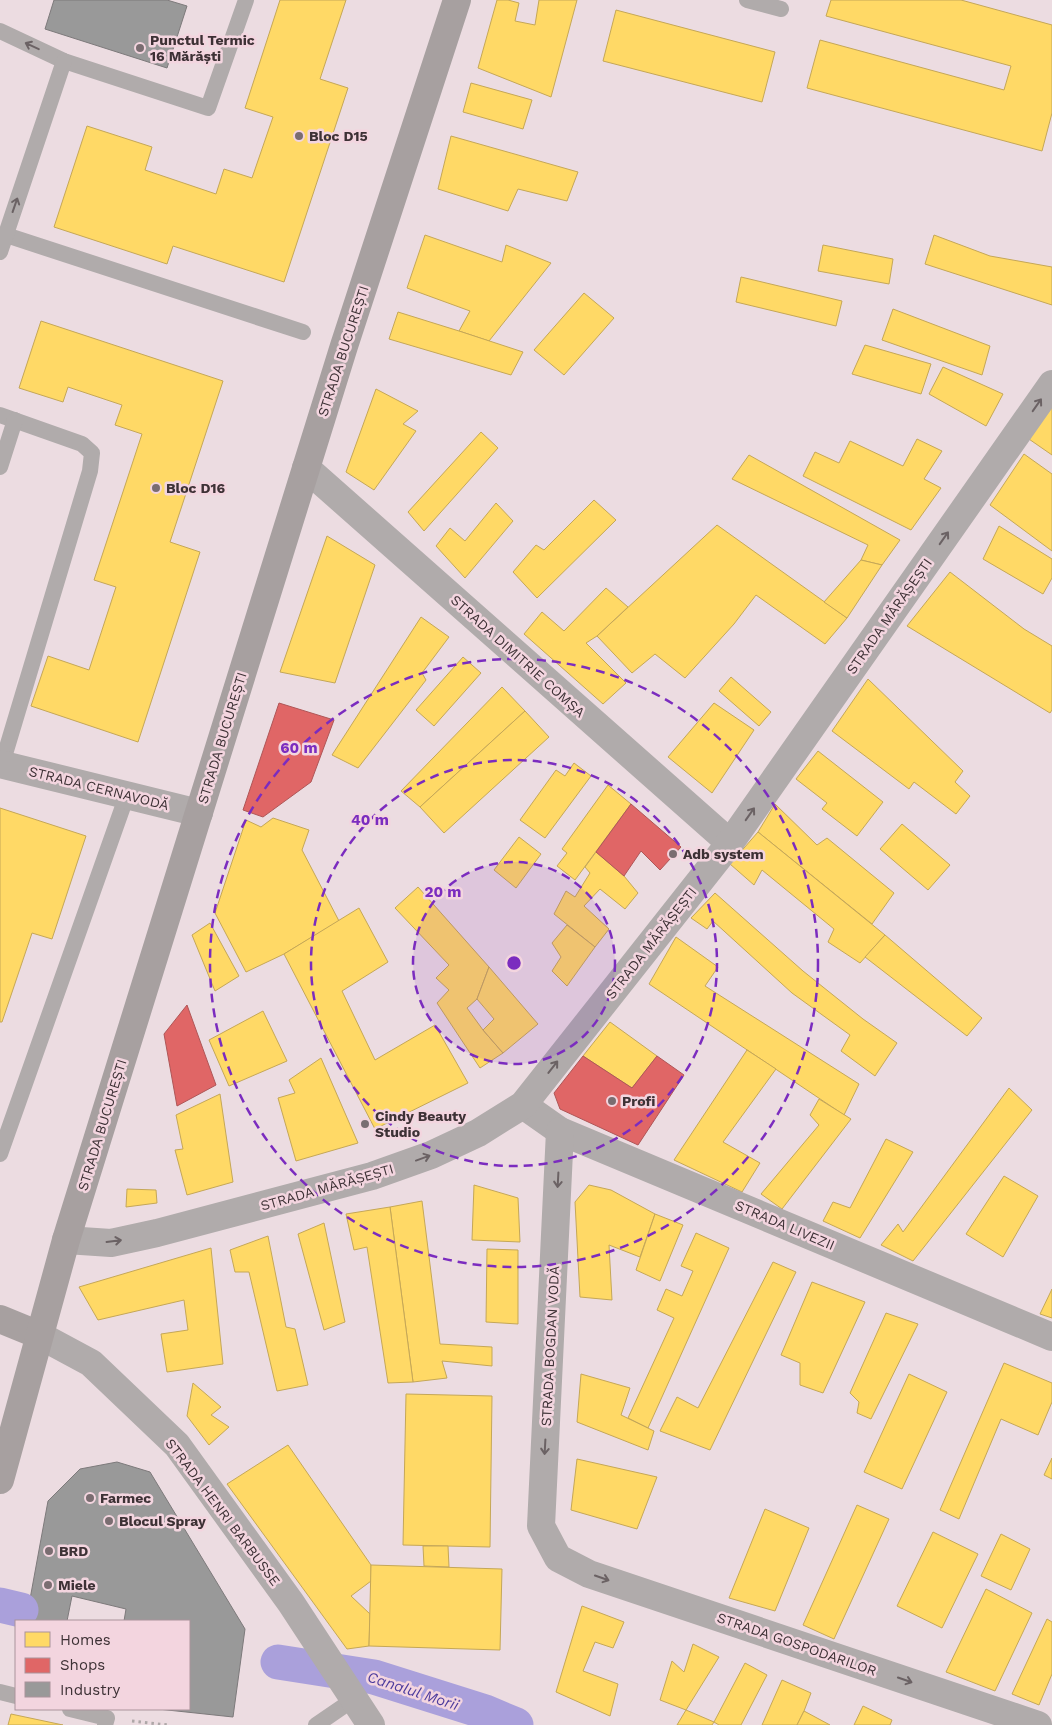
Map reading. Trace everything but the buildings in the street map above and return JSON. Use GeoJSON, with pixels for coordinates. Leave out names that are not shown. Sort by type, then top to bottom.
{"type":"FeatureCollection","features":[{"type":"Feature","properties":{"kind":"main road","name":"STRADA BUCUREȘTI"},"geometry":{"type":"LineString","coordinates":[[0,1480],[66,1240],[344,346],[457,0]]}},
{"type":"Feature","properties":{"kind":"main road"},"geometry":{"type":"LineString","coordinates":[[0,1319],[39,1335]]}},
{"type":"Feature","properties":{"kind":"street","name":"STRADA MĂRĂȘEȘTI"},"geometry":{"type":"LineString","coordinates":[[66,1240],[111,1242],[157,1233],[372,1176],[431,1155],[470,1137],[523,1105],[730,844],[1052,384]]}},
{"type":"Feature","properties":{"kind":"street","name":"STRADA DIMITRIE COMȘA"},"geometry":{"type":"LineString","coordinates":[[306,468],[730,844]]}},
{"type":"Feature","properties":{"kind":"street","name":"STRADA CERNAVODĂ"},"geometry":{"type":"LineString","coordinates":[[1,764],[199,813]]}},
{"type":"Feature","properties":{"kind":"street","name":"STRADA LIVEZII"},"geometry":{"type":"LineString","coordinates":[[523,1105],[560,1131],[1052,1337]]}},
{"type":"Feature","properties":{"kind":"street","name":"STRADA BOGDAN VODĂ"},"geometry":{"type":"LineString","coordinates":[[558,1558],[541,1526],[560,1131]]}},
{"type":"Feature","properties":{"kind":"street","name":"STRADA HENRI BARBUSSE"},"geometry":{"type":"LineString","coordinates":[[39,1335],[91,1363],[176,1445],[314,1638],[371,1725]]}},
{"type":"Feature","properties":{"kind":"street","name":"STRADA GOSPODARILOR"},"geometry":{"type":"LineString","coordinates":[[558,1558],[589,1574],[1038,1725]]}},
{"type":"Feature","properties":{"kind":"lane"},"geometry":{"type":"LineString","coordinates":[[0,31],[64,61],[208,108],[246,0]]}},
{"type":"Feature","properties":{"kind":"lane"},"geometry":{"type":"LineString","coordinates":[[747,0],[781,9]]}},
{"type":"Feature","properties":{"kind":"lane"},"geometry":{"type":"LineString","coordinates":[[0,252],[64,61]]}},
{"type":"Feature","properties":{"kind":"lane"},"geometry":{"type":"LineString","coordinates":[[6,234],[303,332]]}},
{"type":"Feature","properties":{"kind":"lane"},"geometry":{"type":"LineString","coordinates":[[0,467],[8,417],[82,444],[92,452],[90,471],[1,764]]}},
{"type":"Feature","properties":{"kind":"lane"},"geometry":{"type":"LineString","coordinates":[[0,1154],[128,796]]}},
{"type":"Feature","properties":{"kind":"lane"},"geometry":{"type":"LineString","coordinates":[[0,1692],[15,1696]]}},
{"type":"Feature","properties":{"kind":"lane"},"geometry":{"type":"LineString","coordinates":[[316,1725],[354,1699]]}},
{"type":"Feature","properties":{"kind":"lane"},"geometry":{"type":"LineString","coordinates":[[73,1710],[106,1721]]}},
{"type":"Feature","properties":{"kind":"path"},"geometry":{"type":"LineString","coordinates":[[106,1721],[168,1725]]}},
{"type":"Feature","properties":{"kind":"waterway","name":"Canalul Morii"},"geometry":{"type":"LineString","coordinates":[[0,1605],[21,1610]]}},
{"type":"Feature","properties":{"kind":"waterway","name":"Canalul Morii"},"geometry":{"type":"LineString","coordinates":[[278,1662],[374,1677],[485,1712],[516,1725]]}},
{"type":"Feature","properties":{"kind":"place","name":"Punctul Termic 16 Mărăști"},"geometry":{"type":"Point","coordinates":[140,48]}},
{"type":"Feature","properties":{"kind":"place","name":"Bloc D15"},"geometry":{"type":"Point","coordinates":[299,136]}},
{"type":"Feature","properties":{"kind":"place","name":"Bloc D16"},"geometry":{"type":"Point","coordinates":[156,488]}},
{"type":"Feature","properties":{"kind":"place","name":"Adb system"},"geometry":{"type":"Point","coordinates":[673,854]}},
{"type":"Feature","properties":{"kind":"place","name":"Profi"},"geometry":{"type":"Point","coordinates":[612,1101]}},
{"type":"Feature","properties":{"kind":"place","name":"Cindy Beauty Studio"},"geometry":{"type":"Point","coordinates":[365,1124]}},
{"type":"Feature","properties":{"kind":"place","name":"Farmec"},"geometry":{"type":"Point","coordinates":[90,1498]}},
{"type":"Feature","properties":{"kind":"place","name":"Blocul Spray"},"geometry":{"type":"Point","coordinates":[109,1521]}},
{"type":"Feature","properties":{"kind":"place","name":"BRD"},"geometry":{"type":"Point","coordinates":[49,1551]}},
{"type":"Feature","properties":{"kind":"place","name":"Miele"},"geometry":{"type":"Point","coordinates":[48,1585]}}]}
